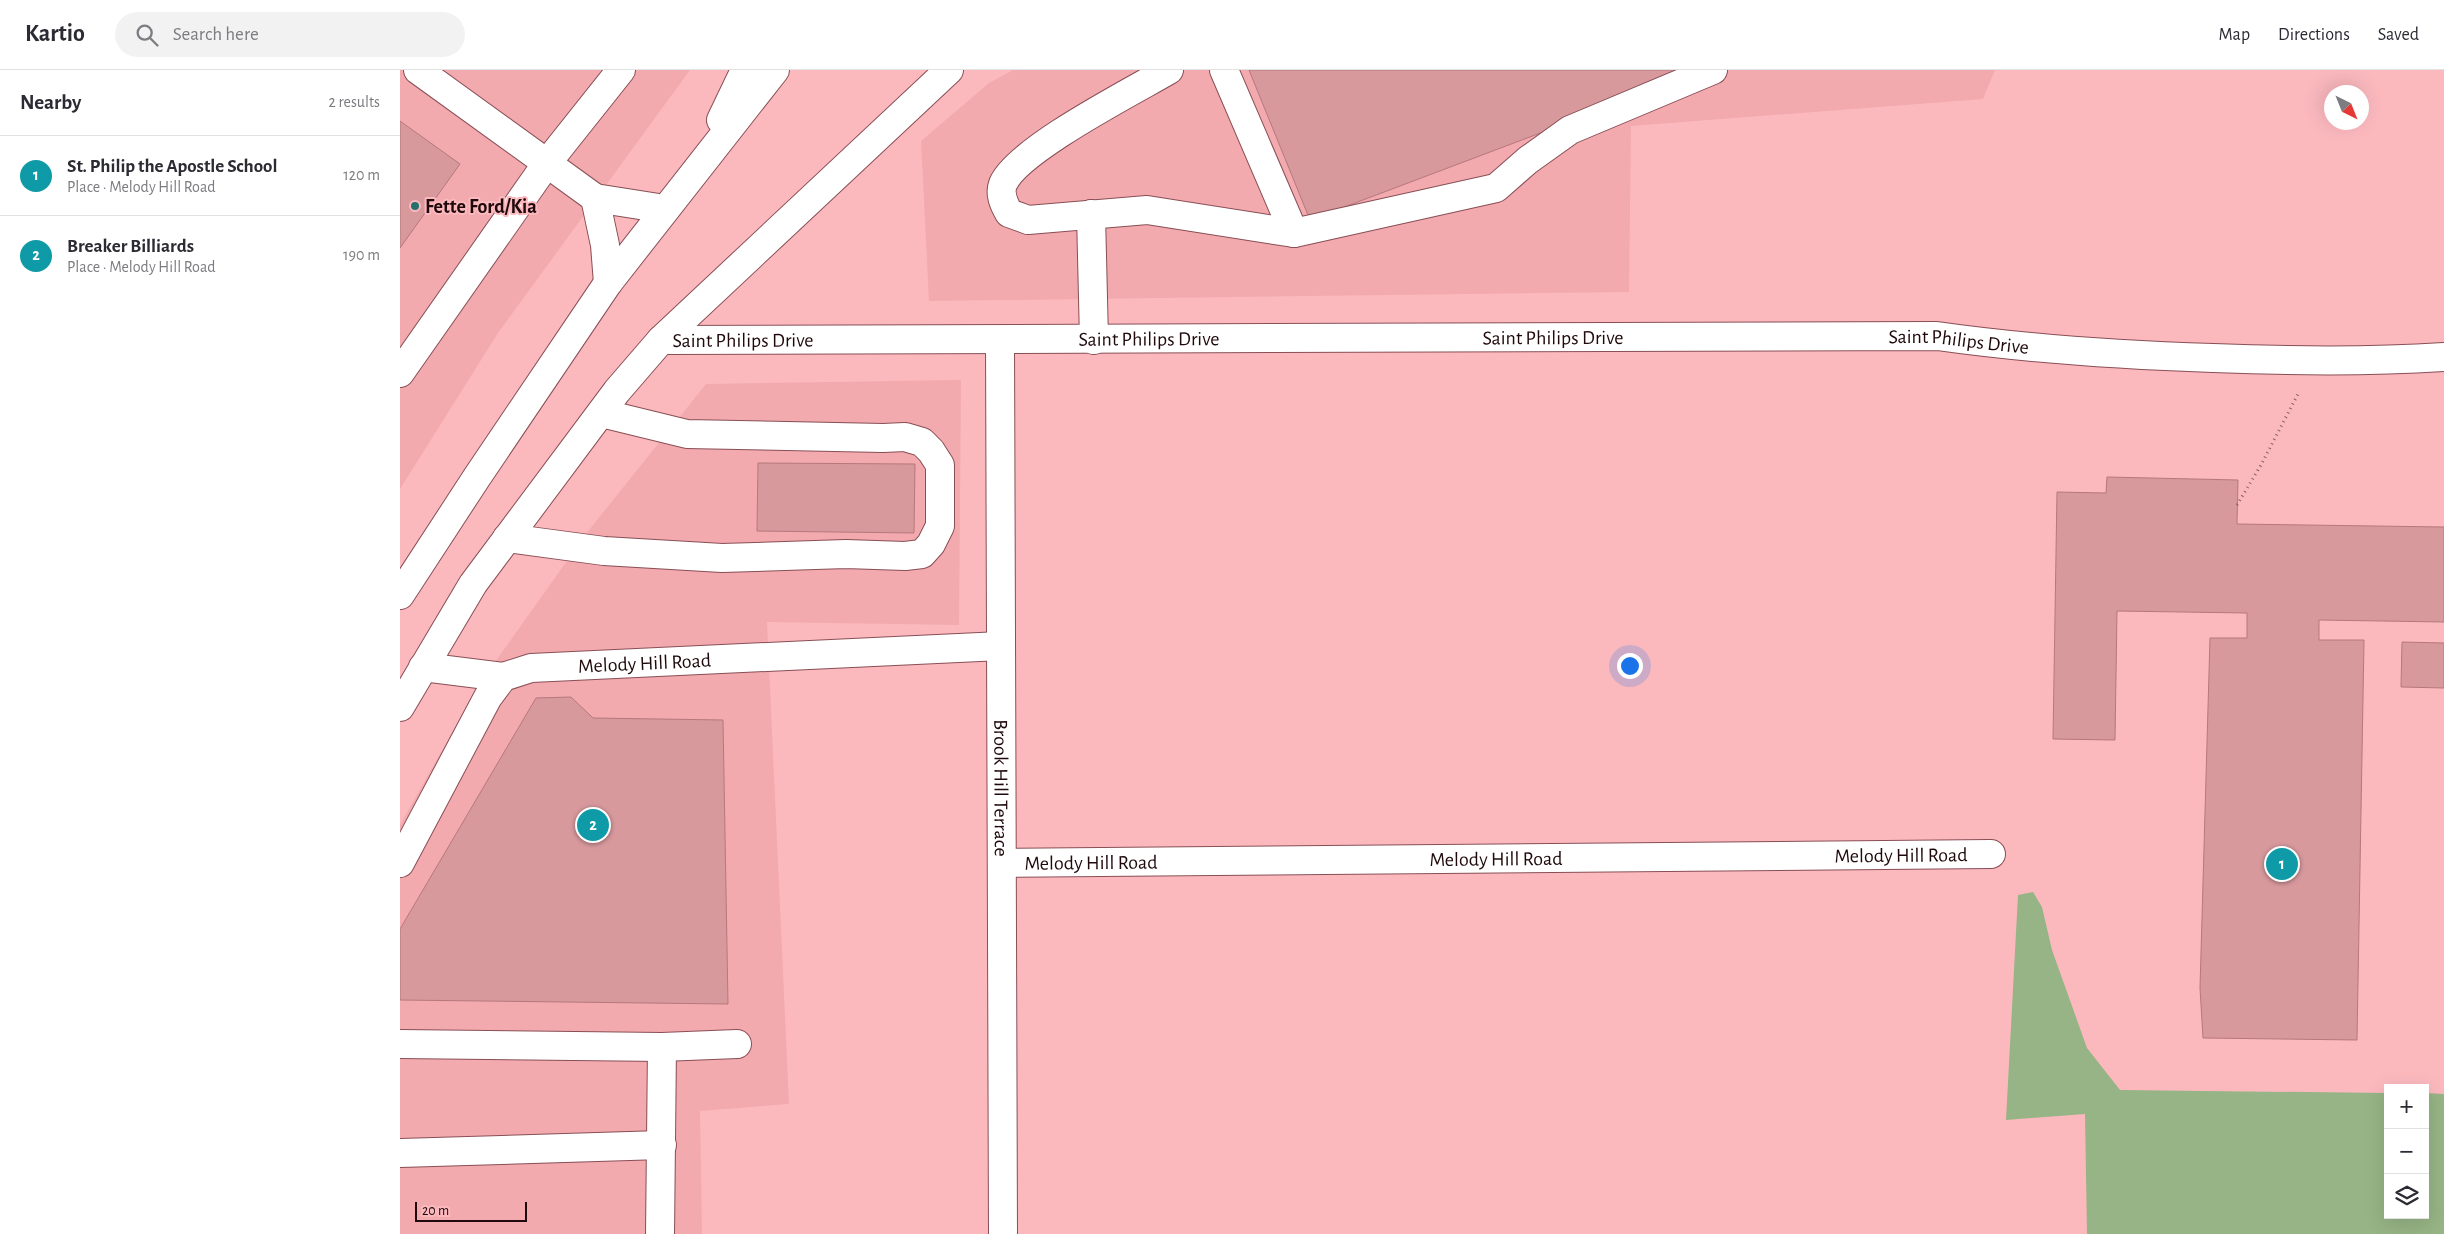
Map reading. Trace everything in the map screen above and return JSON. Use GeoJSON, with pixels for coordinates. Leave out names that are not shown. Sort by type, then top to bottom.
{"type":"FeatureCollection","features":[{"type":"Feature","properties":{"kind":"main road"},"geometry":{"type":"LineString","coordinates":[[418,70],[595,198],[665,209]]}},
{"type":"Feature","properties":{"kind":"main road"},"geometry":{"type":"LineString","coordinates":[[400,374],[548,163],[621,70]]}},
{"type":"Feature","properties":{"kind":"main road"},"geometry":{"type":"LineString","coordinates":[[700,164],[745,70]]}},
{"type":"Feature","properties":{"kind":"main road"},"geometry":{"type":"LineString","coordinates":[[400,595],[608,283],[775,70]]}},
{"type":"Feature","properties":{"kind":"main road"},"geometry":{"type":"LineString","coordinates":[[400,706],[473,584],[601,413],[661,340],[949,70]]}},
{"type":"Feature","properties":{"kind":"main road"},"geometry":{"type":"LineString","coordinates":[[1169,70],[1042,145],[1011,170],[1002,186],[1002,200],[1009,213],[1028,220],[1147,210],[1294,233],[1496,188],[1528,160],[1570,130],[1713,70]]}},
{"type":"Feature","properties":{"kind":"main road"},"geometry":{"type":"LineString","coordinates":[[1224,70],[1294,233]]}},
{"type":"Feature","properties":{"kind":"main road"},"geometry":{"type":"LineString","coordinates":[[595,198],[605,245],[608,283]]}},
{"type":"Feature","properties":{"kind":"main road"},"geometry":{"type":"LineString","coordinates":[[1091,214],[1094,340]]}},
{"type":"Feature","properties":{"kind":"main road","name":"Saint Philips Drive"},"geometry":{"type":"LineString","coordinates":[[661,340],[1937,336],[2011,346],[2150,356],[2315,362],[2444,357]]}},
{"type":"Feature","properties":{"kind":"main road","name":"Brook Hill Terrace"},"geometry":{"type":"LineString","coordinates":[[1000,340],[1003,1234]]}},
{"type":"Feature","properties":{"kind":"main road"},"geometry":{"type":"LineString","coordinates":[[507,538],[604,551],[722,558],[846,554],[904,556],[922,554],[931,544],[940,526],[940,465],[931,450],[922,442],[905,437],[687,434],[601,413]]}},
{"type":"Feature","properties":{"kind":"main road","name":"Melody Hill Road"},"geometry":{"type":"LineString","coordinates":[[503,676],[531,668],[1001,646]]}},
{"type":"Feature","properties":{"kind":"main road"},"geometry":{"type":"LineString","coordinates":[[404,848],[488,697],[503,676],[424,667]]}},
{"type":"Feature","properties":{"kind":"main road","name":"Melody Hill Road"},"geometry":{"type":"LineString","coordinates":[[1002,863],[1991,854]]}},
{"type":"Feature","properties":{"kind":"main road"},"geometry":{"type":"LineString","coordinates":[[400,1044],[662,1047],[738,1044]]}},
{"type":"Feature","properties":{"kind":"main road"},"geometry":{"type":"LineString","coordinates":[[660,1234],[662,1047]]}},
{"type":"Feature","properties":{"kind":"main road"},"geometry":{"type":"LineString","coordinates":[[400,1153],[662,1144]]}},
{"type":"Feature","properties":{"kind":"path"},"geometry":{"type":"LineString","coordinates":[[2237,505],[2261,465],[2298,394]]}},
{"type":"Feature","properties":{"kind":"shaded area"},"geometry":{"type":"Polygon","coordinates":[[[400,70],[690,70],[498,333],[400,489],[400,70]]]}},
{"type":"Feature","properties":{"kind":"shaded area"},"geometry":{"type":"Polygon","coordinates":[[[1013,70],[1995,70],[1983,99],[1631,126],[1629,292],[929,301],[921,141],[989,83],[1013,70]]]}},
{"type":"Feature","properties":{"kind":"shaded area"},"geometry":{"type":"Polygon","coordinates":[[[961,380],[959,625],[767,622],[789,1104],[700,1111],[702,1234],[400,1234],[400,825],[480,683],[589,530],[706,384],[961,380]]]}},
{"type":"Feature","properties":{"kind":"green space"},"geometry":{"type":"Polygon","coordinates":[[[2033,892],[2042,907],[2052,950],[2087,1048],[2120,1090],[2384,1093],[2384,1219],[2429,1219],[2429,1093],[2444,1094],[2444,1234],[2087,1234],[2085,1114],[2006,1120],[2018,895],[2033,892]]]}},
{"type":"Feature","properties":{"kind":"building"},"geometry":{"type":"Polygon","coordinates":[[[1249,70],[1682,70],[1686,78],[1310,220],[1249,70]]]}},
{"type":"Feature","properties":{"kind":"building","name":"Fette Ford/Kia"},"geometry":{"type":"Polygon","coordinates":[[[400,121],[460,164],[400,248],[400,121]]]}},
{"type":"Feature","properties":{"kind":"building"},"geometry":{"type":"Polygon","coordinates":[[[758,463],[915,464],[914,533],[757,531],[758,463]]]}},
{"type":"Feature","properties":{"kind":"building"},"geometry":{"type":"Polygon","coordinates":[[[2107,477],[2238,480],[2237,524],[2444,527],[2444,622],[2319,620],[2319,640],[2364,640],[2357,1040],[2203,1038],[2200,988],[2210,638],[2247,638],[2247,613],[2117,611],[2115,740],[2053,739],[2057,492],[2106,493],[2107,477]]]}},
{"type":"Feature","properties":{"kind":"building"},"geometry":{"type":"Polygon","coordinates":[[[2402,642],[2444,643],[2444,688],[2401,687],[2402,642]]]}},
{"type":"Feature","properties":{"kind":"building"},"geometry":{"type":"Polygon","coordinates":[[[571,697],[593,718],[723,720],[728,1004],[400,1000],[400,929],[536,698],[571,697]]]}},
{"type":"Feature","properties":{"kind":"place","name":"Fette Ford/Kia"},"geometry":{"type":"Point","coordinates":[415,206]}},
{"type":"Feature","properties":{"kind":"place","name":"Breaker Billiards"},"geometry":{"type":"Point","coordinates":[593,825]}},
{"type":"Feature","properties":{"kind":"place","name":"St. Philip the Apostle School"},"geometry":{"type":"Point","coordinates":[2282,864]}}]}
